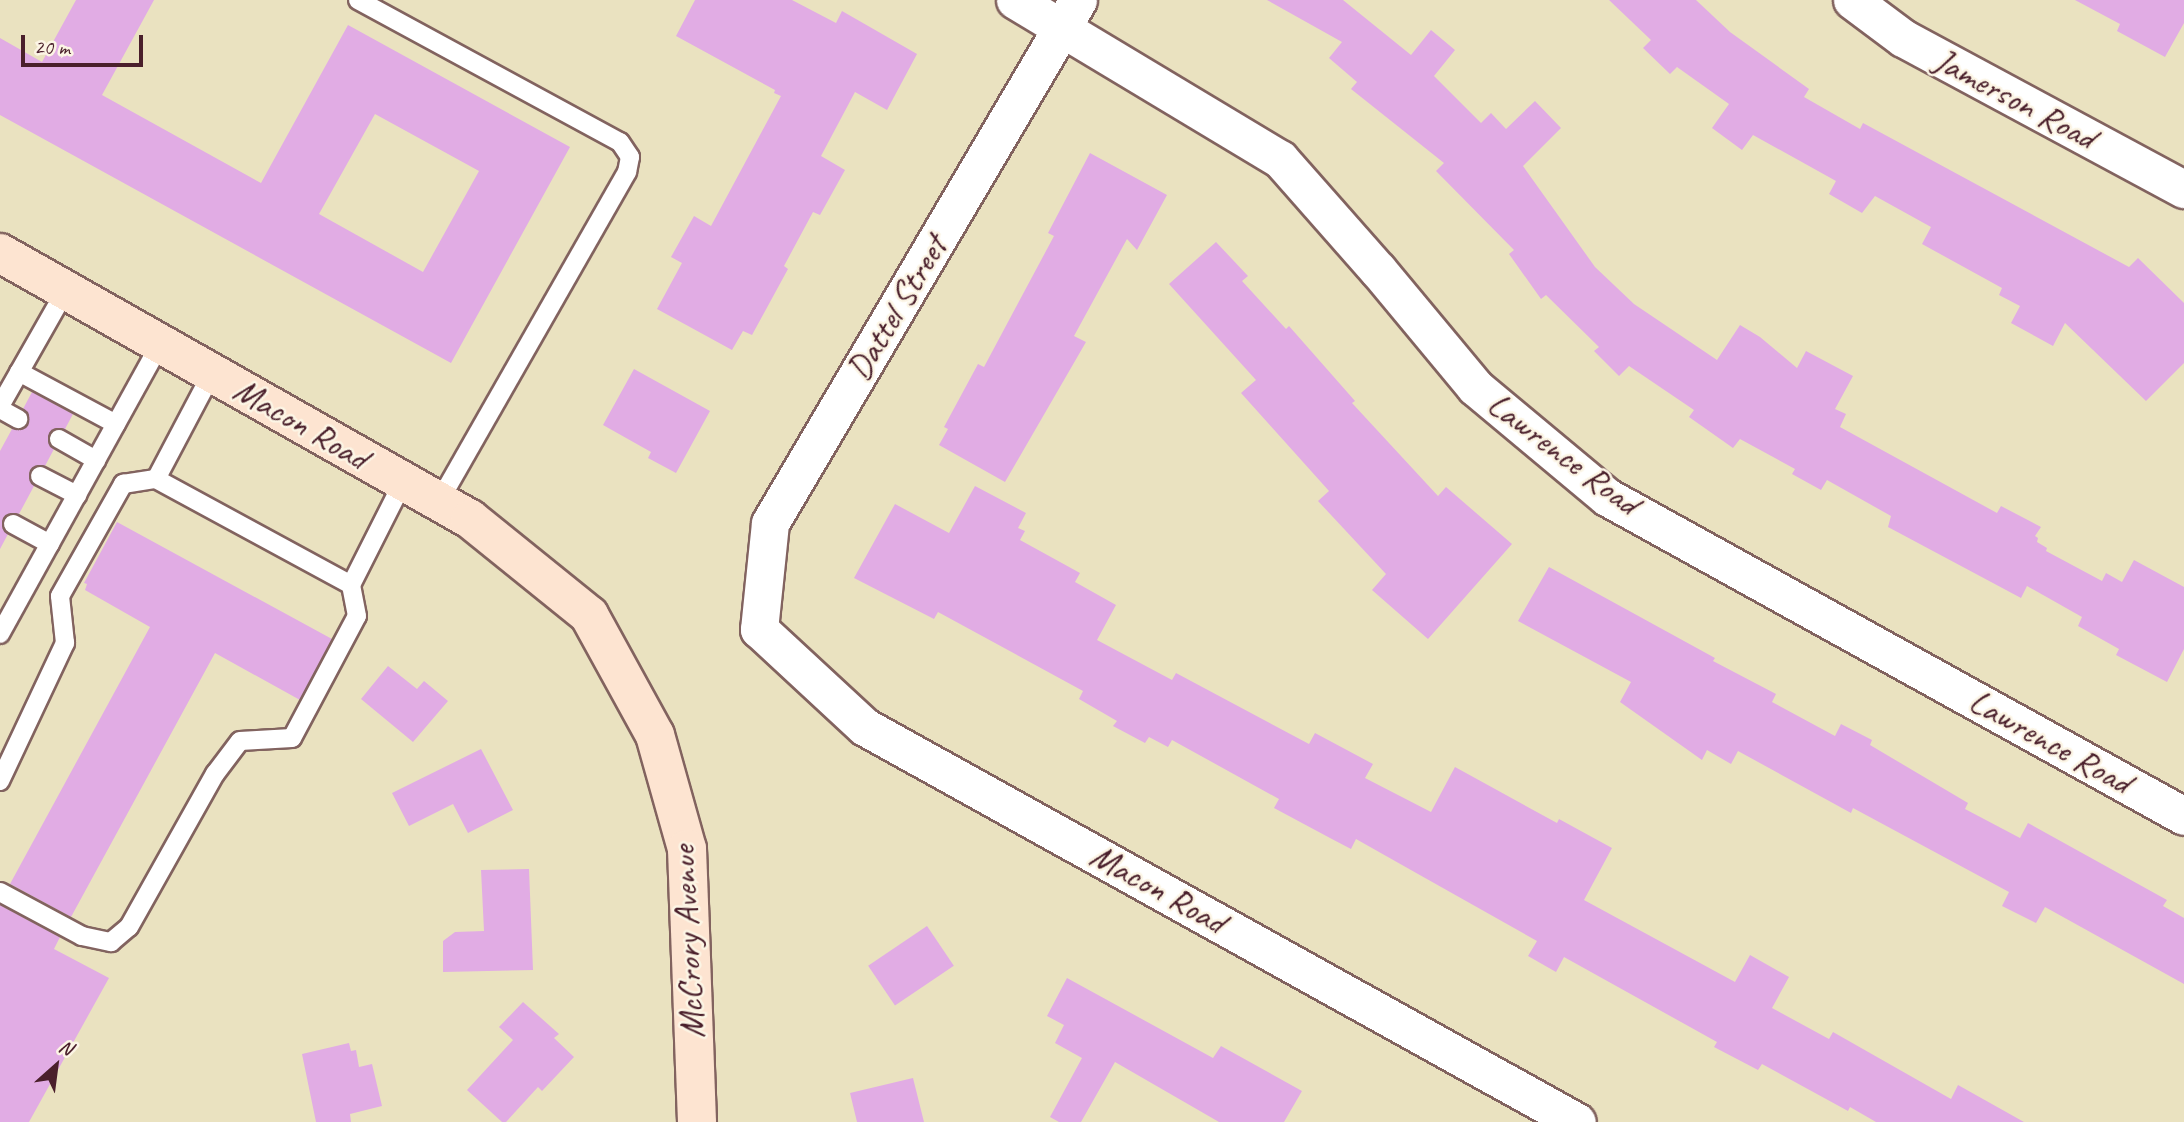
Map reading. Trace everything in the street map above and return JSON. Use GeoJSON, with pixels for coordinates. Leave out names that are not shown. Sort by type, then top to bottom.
{"type":"FeatureCollection","features":[{"type":"Feature","properties":{"kind":"main road","name":"Macon Road"},"geometry":{"type":"LineString","coordinates":[[0,253],[470,519],[589,615]]}},
{"type":"Feature","properties":{"kind":"main road","name":"McCrory Avenue"},"geometry":{"type":"LineString","coordinates":[[589,615],[655,736],[687,849],[697,1122]]}},
{"type":"Feature","properties":{"kind":"street","name":"Lawrence Road"},"geometry":{"type":"LineString","coordinates":[[1015,0],[1070,13],[1280,159],[1378,270],[1475,387],[1607,497],[2184,816]]}},
{"type":"Feature","properties":{"kind":"street","name":"Jamerson Road"},"geometry":{"type":"LineString","coordinates":[[1852,0],[1903,38],[2184,190]]}},
{"type":"Feature","properties":{"kind":"street","name":"Dattel Street"},"geometry":{"type":"LineString","coordinates":[[759,629],[770,523],[1070,13]]}},
{"type":"Feature","properties":{"kind":"street","name":"Macon Road"},"geometry":{"type":"LineString","coordinates":[[759,629],[865,727],[1577,1122]]}},
{"type":"Feature","properties":{"kind":"lane"},"geometry":{"type":"LineString","coordinates":[[358,0],[620,142],[630,157],[627,172],[439,502]]}},
{"type":"Feature","properties":{"kind":"lane"},"geometry":{"type":"LineString","coordinates":[[18,418],[0,407],[66,290]]}},
{"type":"Feature","properties":{"kind":"lane"},"geometry":{"type":"LineString","coordinates":[[0,634],[160,344]]}},
{"type":"Feature","properties":{"kind":"lane"},"geometry":{"type":"LineString","coordinates":[[19,372],[116,424]]}},
{"type":"Feature","properties":{"kind":"lane"},"geometry":{"type":"LineString","coordinates":[[156,479],[212,373]]}},
{"type":"Feature","properties":{"kind":"lane"},"geometry":{"type":"LineString","coordinates":[[59,439],[96,460]]}},
{"type":"Feature","properties":{"kind":"lane"},"geometry":{"type":"LineString","coordinates":[[40,476],[77,495]]}},
{"type":"Feature","properties":{"kind":"lane"},"geometry":{"type":"LineString","coordinates":[[0,781],[65,643],[60,596],[123,484],[156,479],[351,585]]}},
{"type":"Feature","properties":{"kind":"lane"},"geometry":{"type":"LineString","coordinates":[[0,892],[82,936],[111,942],[129,928],[215,774],[240,741],[292,738],[357,616],[351,585],[403,482]]}},
{"type":"Feature","properties":{"kind":"lane"},"geometry":{"type":"LineString","coordinates":[[13,524],[50,544]]}},
{"type":"Feature","properties":{"kind":"building"},"geometry":{"type":"Polygon","coordinates":[[[76,0],[154,0],[102,95],[261,183],[348,25],[570,147],[451,363],[0,115],[0,38],[42,62],[76,0]],[[375,114],[319,214],[423,272],[479,171],[375,114]]]}},
{"type":"Feature","properties":{"kind":"building"},"geometry":{"type":"Polygon","coordinates":[[[695,0],[792,0],[836,23],[842,11],[917,54],[887,110],[855,92],[821,156],[845,170],[820,215],[813,212],[784,266],[788,269],[752,335],[743,331],[732,350],[657,309],[682,263],[671,257],[694,216],[711,226],[781,96],[774,93],[775,90],[676,36],[695,0]]]}},
{"type":"Feature","properties":{"kind":"building"},"geometry":{"type":"Polygon","coordinates":[[[1267,0],[1343,0],[1411,55],[1431,30],[1455,50],[1434,76],[1481,123],[1491,113],[1506,129],[1535,101],[1561,128],[1523,166],[1595,267],[1634,304],[1717,360],[1740,325],[1760,337],[1797,368],[1806,351],[1853,376],[1835,409],[1846,414],[1840,427],[1997,513],[2001,506],[2041,527],[2035,536],[2038,538],[2037,542],[2047,548],[2046,551],[2102,581],[2106,573],[2122,582],[2134,560],[2184,587],[2184,649],[2167,682],[2116,655],[2119,649],[2078,626],[2082,617],[2027,586],[2021,598],[1888,527],[1891,516],[1827,480],[1821,490],[1792,474],[1795,469],[1740,439],[1733,448],[1689,417],[1694,410],[1629,366],[1619,376],[1594,351],[1599,347],[1546,295],[1541,299],[1509,254],[1514,250],[1436,171],[1444,163],[1351,89],[1357,82],[1329,58],[1342,42],[1267,0]]]}},
{"type":"Feature","properties":{"kind":"building"},"geometry":{"type":"Polygon","coordinates":[[[1609,0],[1696,0],[1730,32],[1809,89],[1804,97],[1860,129],[1863,123],[2129,267],[2138,258],[2184,303],[2184,363],[2146,401],[2065,323],[2053,346],[2011,323],[2020,306],[1999,295],[2002,288],[1922,244],[1931,227],[1875,196],[1862,213],[1829,194],[1836,181],[1753,135],[1742,150],[1712,128],[1729,104],[1677,67],[1670,74],[1643,48],[1651,40],[1609,0]]]}},
{"type":"Feature","properties":{"kind":"building"},"geometry":{"type":"Polygon","coordinates":[[[2075,0],[2184,0],[2184,23],[2165,57],[2117,31],[2120,24],[2075,0]]]}},
{"type":"Feature","properties":{"kind":"building"},"geometry":{"type":"Polygon","coordinates":[[[1090,153],[1167,195],[1137,250],[1127,239],[1074,336],[1086,342],[1005,482],[939,445],[948,429],[944,427],[978,364],[984,367],[1054,236],[1048,233],[1090,153]]]}},
{"type":"Feature","properties":{"kind":"building"},"geometry":{"type":"Polygon","coordinates":[[[1216,242],[1248,276],[1242,281],[1286,329],[1289,326],[1355,401],[1352,403],[1438,496],[1446,487],[1512,544],[1428,639],[1372,590],[1386,574],[1318,501],[1329,491],[1241,393],[1256,380],[1169,284],[1216,242]]]}},
{"type":"Feature","properties":{"kind":"building"},"geometry":{"type":"Polygon","coordinates":[[[634,369],[710,411],[676,473],[648,458],[651,452],[603,425],[634,369]]]}},
{"type":"Feature","properties":{"kind":"building"},"geometry":{"type":"Polygon","coordinates":[[[32,392],[73,414],[65,429],[54,429],[49,434],[49,444],[54,449],[45,466],[39,465],[30,470],[29,477],[34,486],[19,514],[8,514],[3,519],[3,529],[8,534],[0,549],[0,451],[12,429],[23,429],[28,424],[28,414],[23,409],[32,392]]]}},
{"type":"Feature","properties":{"kind":"building"},"geometry":{"type":"Polygon","coordinates":[[[975,486],[1026,513],[1018,528],[1025,531],[1020,540],[1080,573],[1075,582],[1116,605],[1097,640],[1172,680],[1176,673],[1309,744],[1315,733],[1373,764],[1365,778],[1431,812],[1455,767],[1557,823],[1559,819],[1612,848],[1584,900],[1735,982],[1750,955],[1789,977],[1772,1008],[1829,1039],[1833,1032],[1951,1099],[1958,1085],[2024,1122],[1876,1122],[1850,1107],[1848,1111],[1762,1064],[1758,1070],[1714,1047],[1717,1042],[1564,957],[1556,972],[1528,956],[1537,941],[1356,839],[1351,849],[1274,808],[1279,799],[1172,740],[1168,747],[1149,737],[1145,743],[1113,726],[1117,721],[1079,699],[1083,691],[938,612],[934,619],[854,578],[895,504],[949,533],[975,486]]]}},
{"type":"Feature","properties":{"kind":"building"},"geometry":{"type":"Polygon","coordinates":[[[117,522],[332,639],[300,700],[215,653],[71,917],[10,884],[150,627],[85,590],[87,584],[84,583],[117,522]]]}},
{"type":"Feature","properties":{"kind":"building"},"geometry":{"type":"Polygon","coordinates":[[[1549,567],[1776,694],[1772,702],[1835,736],[1841,724],[1872,740],[1870,745],[1968,803],[1965,809],[2020,838],[2028,823],[2167,900],[2163,906],[2184,918],[2184,984],[2045,907],[2036,923],[2002,906],[2009,892],[1853,808],[1851,813],[1738,751],[1731,764],[1707,750],[1702,760],[1620,702],[1631,682],[1518,621],[1549,567]]]}},
{"type":"Feature","properties":{"kind":"building"},"geometry":{"type":"Polygon","coordinates":[[[388,666],[417,689],[424,681],[448,701],[413,742],[361,699],[388,666]]]}},
{"type":"Feature","properties":{"kind":"building"},"geometry":{"type":"Polygon","coordinates":[[[481,749],[513,810],[468,833],[453,804],[409,826],[392,793],[481,749]]]}},
{"type":"Feature","properties":{"kind":"building"},"geometry":{"type":"Polygon","coordinates":[[[529,869],[533,970],[443,972],[443,941],[455,932],[484,931],[481,870],[529,869]]]}},
{"type":"Feature","properties":{"kind":"building"},"geometry":{"type":"Polygon","coordinates":[[[0,905],[60,937],[54,949],[109,978],[29,1122],[0,1122],[0,905]]]}},
{"type":"Feature","properties":{"kind":"building"},"geometry":{"type":"Polygon","coordinates":[[[927,926],[954,966],[895,1005],[868,966],[927,926]]]}},
{"type":"Feature","properties":{"kind":"building"},"geometry":{"type":"Polygon","coordinates":[[[1067,978],[1213,1058],[1221,1046],[1302,1091],[1284,1122],[1219,1122],[1115,1062],[1081,1122],[1059,1122],[1050,1117],[1082,1058],[1055,1043],[1064,1025],[1047,1016],[1067,978]]]}},
{"type":"Feature","properties":{"kind":"building"},"geometry":{"type":"Polygon","coordinates":[[[523,1002],[559,1034],[554,1038],[574,1057],[542,1091],[538,1087],[506,1122],[502,1122],[467,1090],[513,1040],[499,1027],[523,1002]]]}},
{"type":"Feature","properties":{"kind":"building"},"geometry":{"type":"Polygon","coordinates":[[[349,1043],[351,1051],[356,1050],[359,1067],[372,1064],[382,1106],[350,1114],[351,1122],[316,1122],[302,1054],[349,1043]]]}},
{"type":"Feature","properties":{"kind":"building"},"geometry":{"type":"Polygon","coordinates":[[[913,1078],[924,1122],[857,1122],[850,1093],[913,1078]]]}}]}
